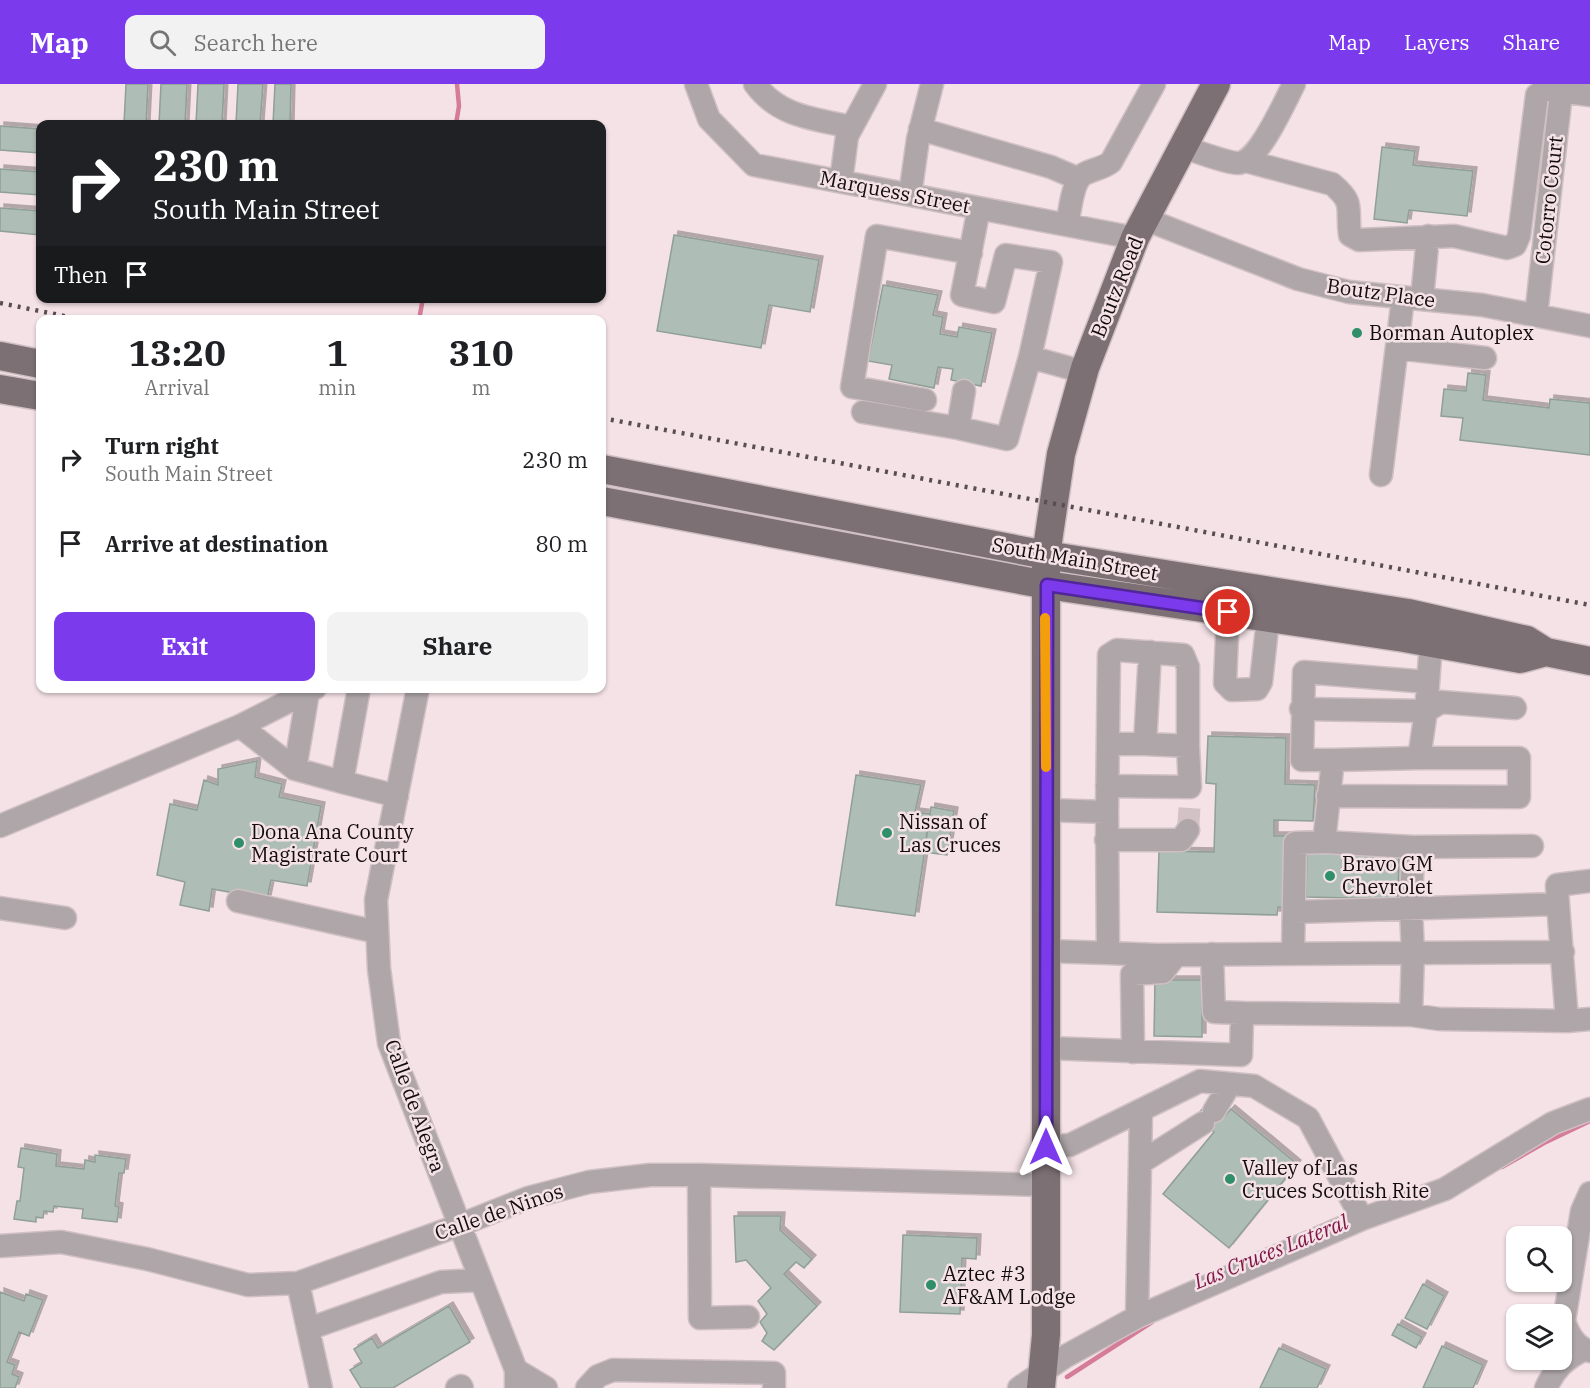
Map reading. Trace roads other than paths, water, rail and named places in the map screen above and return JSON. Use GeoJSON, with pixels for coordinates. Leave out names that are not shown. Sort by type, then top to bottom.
{"type":"FeatureCollection","features":[{"type":"Feature","properties":{"kind":"main road","name":"Boutz Road"},"geometry":{"type":"LineString","coordinates":[[1042,1380],[1046,1335],[1046,555],[1061,454],[1084,372],[1140,228],[1216,84]]}},
{"type":"Feature","properties":{"kind":"main road"},"geometry":{"type":"LineString","coordinates":[[0,356],[36,363]]}},
{"type":"Feature","properties":{"kind":"main road"},"geometry":{"type":"LineString","coordinates":[[0,389],[36,395]]}},
{"type":"Feature","properties":{"kind":"main road","name":"South Main Street"},"geometry":{"type":"LineString","coordinates":[[606,470],[1046,555],[1408,613],[1527,640],[1546,652],[1590,661]]}},
{"type":"Feature","properties":{"kind":"main road","name":"South Main Street"},"geometry":{"type":"LineString","coordinates":[[606,502],[1047,585],[1431,643],[1520,659],[1546,652]]}},
{"type":"Feature","properties":{"kind":"street","name":"Marquess Street"},"geometry":{"type":"LineString","coordinates":[[696,84],[709,119],[754,165],[1067,225],[1140,228]]}},
{"type":"Feature","properties":{"kind":"street"},"geometry":{"type":"LineString","coordinates":[[755,84],[763,95],[782,109],[852,127]]}},
{"type":"Feature","properties":{"kind":"street"},"geometry":{"type":"LineString","coordinates":[[840,181],[847,136],[875,84]]}},
{"type":"Feature","properties":{"kind":"street"},"geometry":{"type":"LineString","coordinates":[[910,195],[920,129],[932,84]]}},
{"type":"Feature","properties":{"kind":"street"},"geometry":{"type":"LineString","coordinates":[[1067,225],[1074,189],[1079,179],[1083,175],[1102,169],[1111,162],[1154,84]]}},
{"type":"Feature","properties":{"kind":"street"},"geometry":{"type":"LineString","coordinates":[[1246,161],[1255,152],[1271,127],[1294,84]]}},
{"type":"Feature","properties":{"kind":"street"},"geometry":{"type":"LineString","coordinates":[[1183,147],[1237,163],[1246,161],[1332,184],[1343,193],[1349,202],[1350,235],[1359,240],[1454,236],[1507,249],[1515,245],[1519,237],[1538,95],[1545,89],[1561,87],[1590,94]]}},
{"type":"Feature","properties":{"kind":"street","name":"Cotorro Court"},"geometry":{"type":"LineString","coordinates":[[1536,316],[1561,87]]}},
{"type":"Feature","properties":{"kind":"street"},"geometry":{"type":"LineString","coordinates":[[920,129],[1051,167],[1079,179]]}},
{"type":"Feature","properties":{"kind":"street"},"geometry":{"type":"LineString","coordinates":[[863,412],[1007,439],[1030,357],[1051,262],[1006,255],[994,302],[962,295],[979,208]]}},
{"type":"Feature","properties":{"kind":"street","name":"Boutz Place"},"geometry":{"type":"LineString","coordinates":[[1140,228],[1298,279],[1349,292],[1482,305],[1590,326]]}},
{"type":"Feature","properties":{"kind":"street"},"geometry":{"type":"LineString","coordinates":[[926,400],[852,387],[877,236],[971,253]]}},
{"type":"Feature","properties":{"kind":"street"},"geometry":{"type":"LineString","coordinates":[[1381,476],[1397,348],[1413,298],[1428,236]]}},
{"type":"Feature","properties":{"kind":"street"},"geometry":{"type":"LineString","coordinates":[[1397,348],[1485,358]]}},
{"type":"Feature","properties":{"kind":"street"},"geometry":{"type":"LineString","coordinates":[[1030,357],[1084,372]]}},
{"type":"Feature","properties":{"kind":"street"},"geometry":{"type":"LineString","coordinates":[[958,428],[964,391]]}},
{"type":"Feature","properties":{"kind":"street"},"geometry":{"type":"LineString","coordinates":[[1228,612],[1225,683],[1232,690],[1257,689],[1262,681],[1268,619]]}},
{"type":"Feature","properties":{"kind":"street"},"geometry":{"type":"LineString","coordinates":[[1419,758],[1426,711],[1431,643]]}},
{"type":"Feature","properties":{"kind":"street"},"geometry":{"type":"LineString","coordinates":[[1107,786],[1190,794],[1188,667],[1182,655],[1116,650],[1109,655],[1106,840],[1108,953]]}},
{"type":"Feature","properties":{"kind":"street"},"geometry":{"type":"LineString","coordinates":[[1145,744],[1150,652]]}},
{"type":"Feature","properties":{"kind":"street"},"geometry":{"type":"LineString","coordinates":[[1328,796],[1519,797],[1519,758],[1302,760],[1301,709],[1304,672],[1428,682]]}},
{"type":"Feature","properties":{"kind":"street"},"geometry":{"type":"LineString","coordinates":[[0,826],[240,726],[305,693]]}},
{"type":"Feature","properties":{"kind":"street"},"geometry":{"type":"LineString","coordinates":[[295,769],[310,693]]}},
{"type":"Feature","properties":{"kind":"street"},"geometry":{"type":"LineString","coordinates":[[342,782],[358,693]]}},
{"type":"Feature","properties":{"kind":"street","name":"Calle de Alegra"},"geometry":{"type":"LineString","coordinates":[[417,693],[376,900],[379,969],[389,1042],[481,1280],[516,1379]]}},
{"type":"Feature","properties":{"kind":"street"},"geometry":{"type":"LineString","coordinates":[[1301,709],[1426,711],[1441,702],[1515,708]]}},
{"type":"Feature","properties":{"kind":"street"},"geometry":{"type":"LineString","coordinates":[[240,726],[295,769],[397,796]]}},
{"type":"Feature","properties":{"kind":"street"},"geometry":{"type":"LineString","coordinates":[[1108,744],[1188,746]]}},
{"type":"Feature","properties":{"kind":"street"},"geometry":{"type":"LineString","coordinates":[[1324,842],[1333,760]]}},
{"type":"Feature","properties":{"kind":"street"},"geometry":{"type":"LineString","coordinates":[[1046,810],[1107,812]]}},
{"type":"Feature","properties":{"kind":"street"},"geometry":{"type":"LineString","coordinates":[[1106,840],[1181,840],[1188,831]]}},
{"type":"Feature","properties":{"kind":"street"},"geometry":{"type":"LineString","coordinates":[[1293,953],[1295,843],[1324,842],[1413,847],[1532,846]]}},
{"type":"Feature","properties":{"kind":"street"},"geometry":{"type":"LineString","coordinates":[[1411,1015],[1413,847]]}},
{"type":"Feature","properties":{"kind":"street"},"geometry":{"type":"LineString","coordinates":[[1567,1021],[1557,885],[1590,881]]}},
{"type":"Feature","properties":{"kind":"street"},"geometry":{"type":"LineString","coordinates":[[238,901],[377,932]]}},
{"type":"Feature","properties":{"kind":"street"},"geometry":{"type":"LineString","coordinates":[[1294,912],[1558,904]]}},
{"type":"Feature","properties":{"kind":"street"},"geometry":{"type":"LineString","coordinates":[[0,908],[65,918]]}},
{"type":"Feature","properties":{"kind":"street"},"geometry":{"type":"LineString","coordinates":[[1046,951],[1176,955],[1563,952]]}},
{"type":"Feature","properties":{"kind":"street"},"geometry":{"type":"LineString","coordinates":[[1212,954],[1214,1012],[1411,1015],[1439,1019],[1567,1021],[1590,1019]]}},
{"type":"Feature","properties":{"kind":"street"},"geometry":{"type":"LineString","coordinates":[[1133,1052],[1132,974],[1163,972],[1176,955]]}},
{"type":"Feature","properties":{"kind":"street"},"geometry":{"type":"LineString","coordinates":[[1046,1048],[1241,1055],[1242,1012]]}},
{"type":"Feature","properties":{"kind":"street"},"geometry":{"type":"LineString","coordinates":[[1046,1147],[1070,1145],[1200,1081],[1254,1086],[1308,1118],[1362,1218]]}},
{"type":"Feature","properties":{"kind":"street"},"geometry":{"type":"LineString","coordinates":[[1140,1163],[1209,1117],[1230,1084]]}},
{"type":"Feature","properties":{"kind":"street"},"geometry":{"type":"LineString","coordinates":[[1018,1388],[1042,1380],[1066,1356],[1137,1317],[1362,1218],[1445,1189],[1553,1123],[1590,1109]]}},
{"type":"Feature","properties":{"kind":"street"},"geometry":{"type":"LineString","coordinates":[[1137,1317],[1141,1110]]}},
{"type":"Feature","properties":{"kind":"street","name":"Calle de Ninos"},"geometry":{"type":"LineString","coordinates":[[0,1246],[62,1242],[248,1285],[298,1283],[528,1198],[589,1182],[650,1175],[699,1175],[1046,1185]]}},
{"type":"Feature","properties":{"kind":"street"},"geometry":{"type":"LineString","coordinates":[[699,1175],[700,1318],[748,1317]]}},
{"type":"Feature","properties":{"kind":"street"},"geometry":{"type":"LineString","coordinates":[[1554,1383],[1571,1356],[1587,1351],[1568,1333],[1564,1321],[1582,1210],[1590,1193]]}},
{"type":"Feature","properties":{"kind":"street"},"geometry":{"type":"LineString","coordinates":[[308,1329],[441,1282],[481,1280]]}},
{"type":"Feature","properties":{"kind":"street"},"geometry":{"type":"LineString","coordinates":[[298,1283],[321,1388]]}},
{"type":"Feature","properties":{"kind":"street"},"geometry":{"type":"LineString","coordinates":[[587,1388],[598,1376],[613,1370],[774,1373],[774,1388]]}},
{"type":"Feature","properties":{"kind":"street"},"geometry":{"type":"LineString","coordinates":[[516,1379],[546,1388]]}},
{"type":"Feature","properties":{"kind":"street"},"geometry":{"type":"LineString","coordinates":[[457,1388],[461,1386],[462,1388]]}},
{"type":"Feature","properties":{"kind":"waterway"},"geometry":{"type":"LineString","coordinates":[[457,84],[459,106],[457,120]]}},
{"type":"Feature","properties":{"kind":"waterway"},"geometry":{"type":"LineString","coordinates":[[420,315],[422,303]]}},
{"type":"Feature","properties":{"kind":"waterway","name":"Las Cruces Lateral"},"geometry":{"type":"LineString","coordinates":[[1502,1167],[1588,1122]]}},
{"type":"Feature","properties":{"kind":"waterway","name":"Las Cruces Lateral"},"geometry":{"type":"LineString","coordinates":[[1067,1377],[1152,1322]]}},
{"type":"Feature","properties":{"kind":"tunnel"},"geometry":{"type":"LineString","coordinates":[[1188,830],[1190,801]]}},
{"type":"Feature","properties":{"kind":"railway"},"geometry":{"type":"LineString","coordinates":[[0,303],[59,315]]}},
{"type":"Feature","properties":{"kind":"railway"},"geometry":{"type":"LineString","coordinates":[[606,419],[1590,605]]}},
{"type":"Feature","properties":{"kind":"place","name":"Borman Autoplex"},"geometry":{"type":"Point","coordinates":[1357,333]}},
{"type":"Feature","properties":{"kind":"place","name":"Nissan of Las Cruces"},"geometry":{"type":"Point","coordinates":[887,833]}},
{"type":"Feature","properties":{"kind":"place","name":"Dona Ana County Magistrate Court"},"geometry":{"type":"Point","coordinates":[239,843]}},
{"type":"Feature","properties":{"kind":"place","name":"Bravo GM Chevrolet"},"geometry":{"type":"Point","coordinates":[1330,876]}},
{"type":"Feature","properties":{"kind":"place","name":"Valley of Las Cruces Scottish Rite"},"geometry":{"type":"Point","coordinates":[1230,1179]}},
{"type":"Feature","properties":{"kind":"place","name":"Aztec #3 AF&AM Lodge"},"geometry":{"type":"Point","coordinates":[931,1285]}}]}
